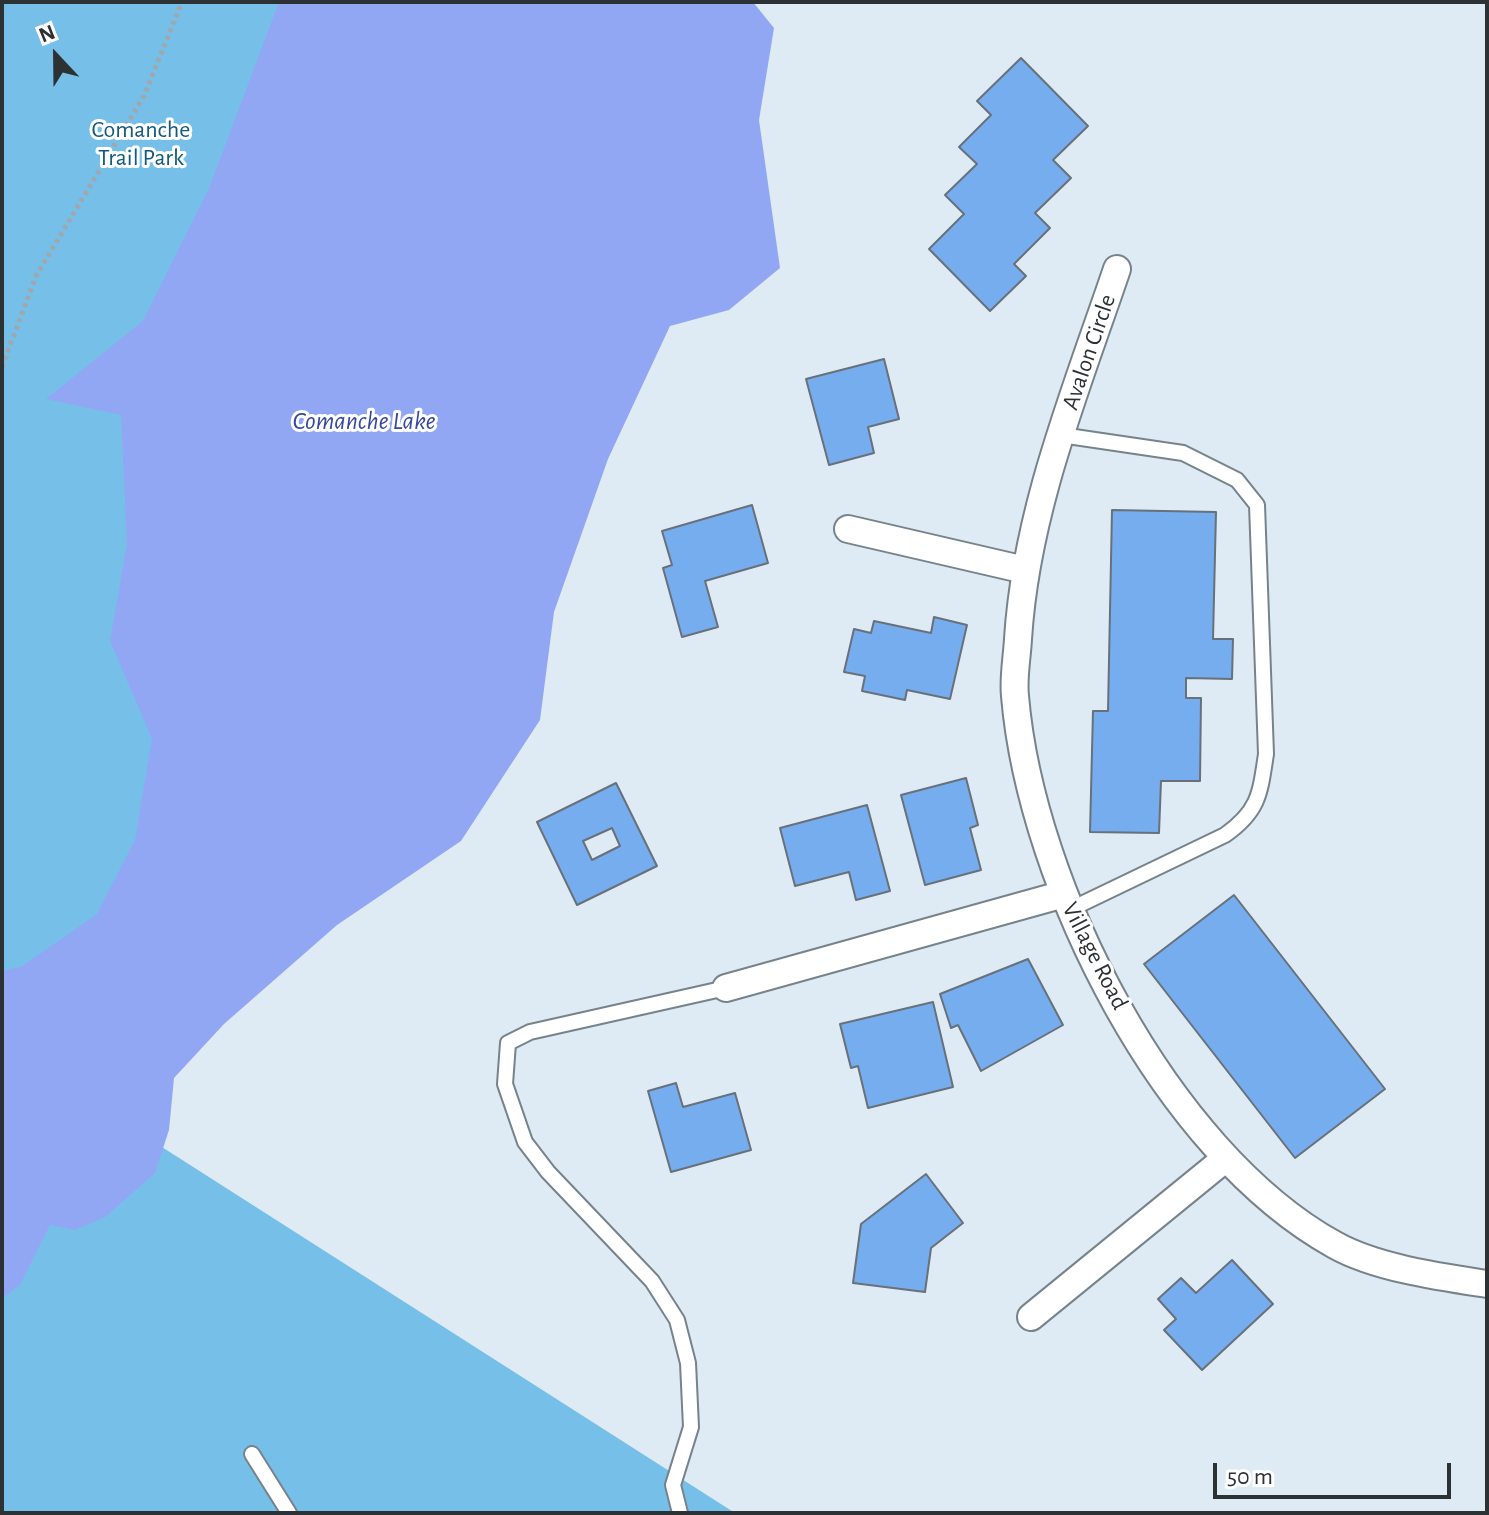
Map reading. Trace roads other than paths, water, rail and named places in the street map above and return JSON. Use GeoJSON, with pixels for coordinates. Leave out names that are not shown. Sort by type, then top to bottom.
{"type":"FeatureCollection","features":[{"type":"Feature","properties":{"kind":"street","name":"Avalon Circle"},"geometry":{"type":"LineString","coordinates":[[1061,435],[1117,269]]}},
{"type":"Feature","properties":{"kind":"street","name":"Village Road"},"geometry":{"type":"LineString","coordinates":[[1061,435],[1049,470],[1025,570],[1014,695],[1034,799],[1068,902],[1148,1057],[1201,1133],[1263,1194],[1336,1246],[1420,1274],[1487,1284]]}},
{"type":"Feature","properties":{"kind":"street"},"geometry":{"type":"LineString","coordinates":[[848,529],[1025,570]]}},
{"type":"Feature","properties":{"kind":"street"},"geometry":{"type":"LineString","coordinates":[[726,988],[1068,902]]}},
{"type":"Feature","properties":{"kind":"street"},"geometry":{"type":"LineString","coordinates":[[1031,1317],[1226,1158]]}},
{"type":"Feature","properties":{"kind":"lane"},"geometry":{"type":"LineString","coordinates":[[1061,435],[1183,453],[1237,480],[1257,505],[1266,754],[1261,789],[1248,819],[1225,835],[1068,902]]}},
{"type":"Feature","properties":{"kind":"lane"},"geometry":{"type":"LineString","coordinates":[[680,1513],[673,1485],[691,1427],[688,1363],[677,1320],[652,1281],[548,1172],[525,1142],[505,1084],[508,1043],[530,1032],[726,988]]}},
{"type":"Feature","properties":{"kind":"lane"},"geometry":{"type":"LineString","coordinates":[[252,1454],[289,1513]]}},
{"type":"Feature","properties":{"kind":"water","name":"Comanche Lake"},"geometry":{"type":"Polygon","coordinates":[[[279,2],[753,2],[774,28],[759,120],[780,268],[729,310],[670,326],[608,459],[554,612],[540,720],[461,841],[337,925],[224,1024],[174,1078],[169,1130],[155,1173],[105,1217],[75,1230],[50,1225],[20,1285],[2,1298],[2,971],[21,967],[97,914],[135,840],[152,739],[110,641],[127,544],[121,415],[46,399],[143,321],[210,186],[279,2]]]}},
{"type":"Feature","properties":{"kind":"park label","name":"Comanche Trail Park"},"geometry":{"type":"Point","coordinates":[141,144]}}]}
